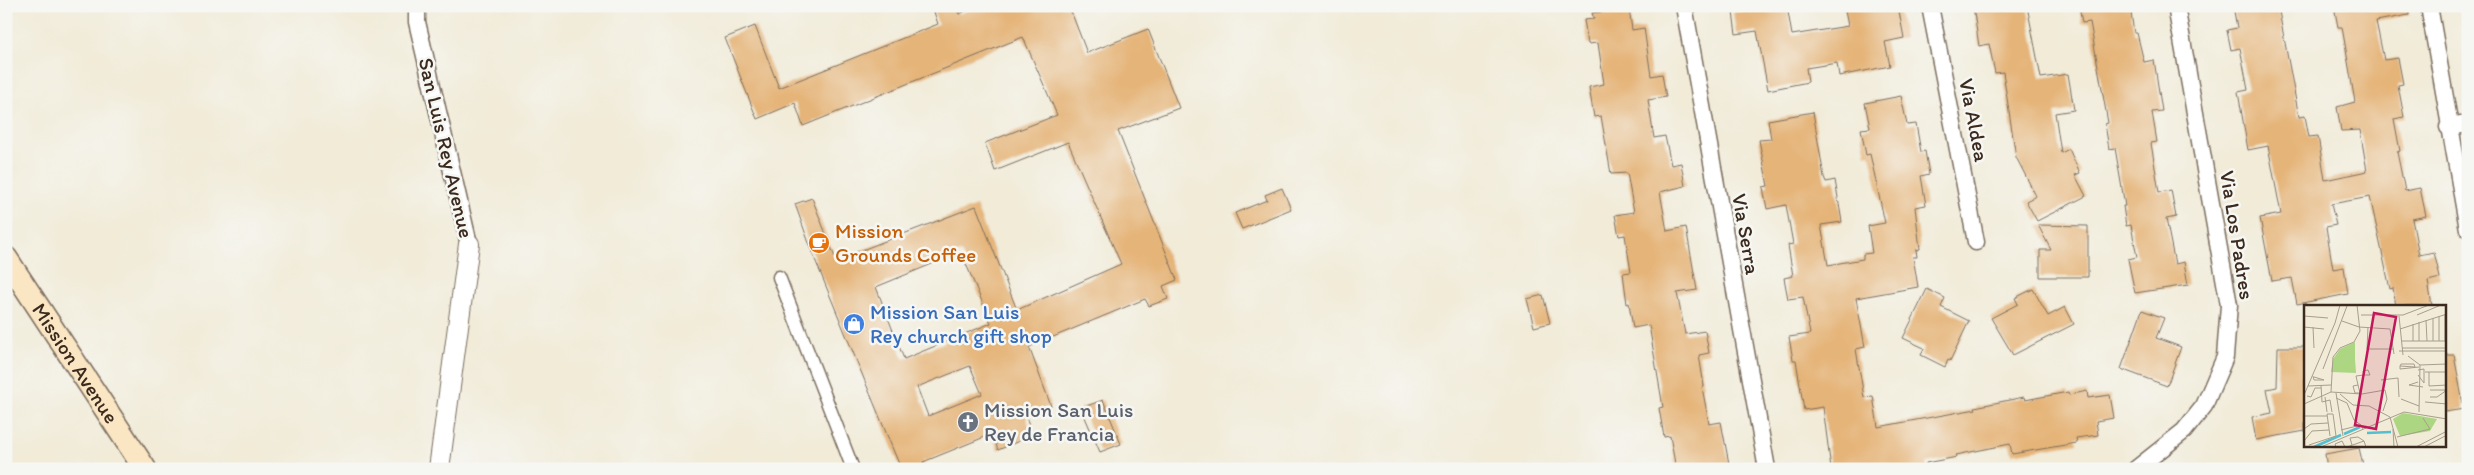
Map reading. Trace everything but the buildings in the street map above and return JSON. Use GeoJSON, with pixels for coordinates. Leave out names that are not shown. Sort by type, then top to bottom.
{"type":"FeatureCollection","features":[{"type":"Feature","properties":{"kind":"main road","name":"Mission Avenue"},"geometry":{"type":"LineString","coordinates":[[6,258],[145,469]]}},
{"type":"Feature","properties":{"kind":"street","name":"San Luis Rey Avenue"},"geometry":{"type":"LineString","coordinates":[[417,6],[417,22],[469,244],[439,469]]}},
{"type":"Feature","properties":{"kind":"street","name":"Via Serra"},"geometry":{"type":"LineString","coordinates":[[1684,6],[1766,469]]}},
{"type":"Feature","properties":{"kind":"street","name":"Via Aldea"},"geometry":{"type":"LineString","coordinates":[[1930,6],[1976,242]]}},
{"type":"Feature","properties":{"kind":"street","name":"Via Los Padres"},"geometry":{"type":"LineString","coordinates":[[2136,469],[2184,432],[2204,406],[2225,357],[2229,305],[2176,6]]}},
{"type":"Feature","properties":{"kind":"street"},"geometry":{"type":"LineString","coordinates":[[2429,6],[2448,127],[2468,228]]}},
{"type":"Feature","properties":{"kind":"street"},"geometry":{"type":"LineString","coordinates":[[2448,127],[2468,124]]}},
{"type":"Feature","properties":{"kind":"street"},"geometry":{"type":"LineString","coordinates":[[779,277],[854,469]]}},
{"type":"Feature","properties":{"kind":"place","name":"Mission Grounds Coffee"},"geometry":{"type":"Point","coordinates":[819,243]}},
{"type":"Feature","properties":{"kind":"place","name":"Mission San Luis Rey church gift shop"},"geometry":{"type":"Point","coordinates":[854,324]}},
{"type":"Feature","properties":{"kind":"place","name":"Mission San Luis Rey de Francia"},"geometry":{"type":"Point","coordinates":[968,422]}}]}
